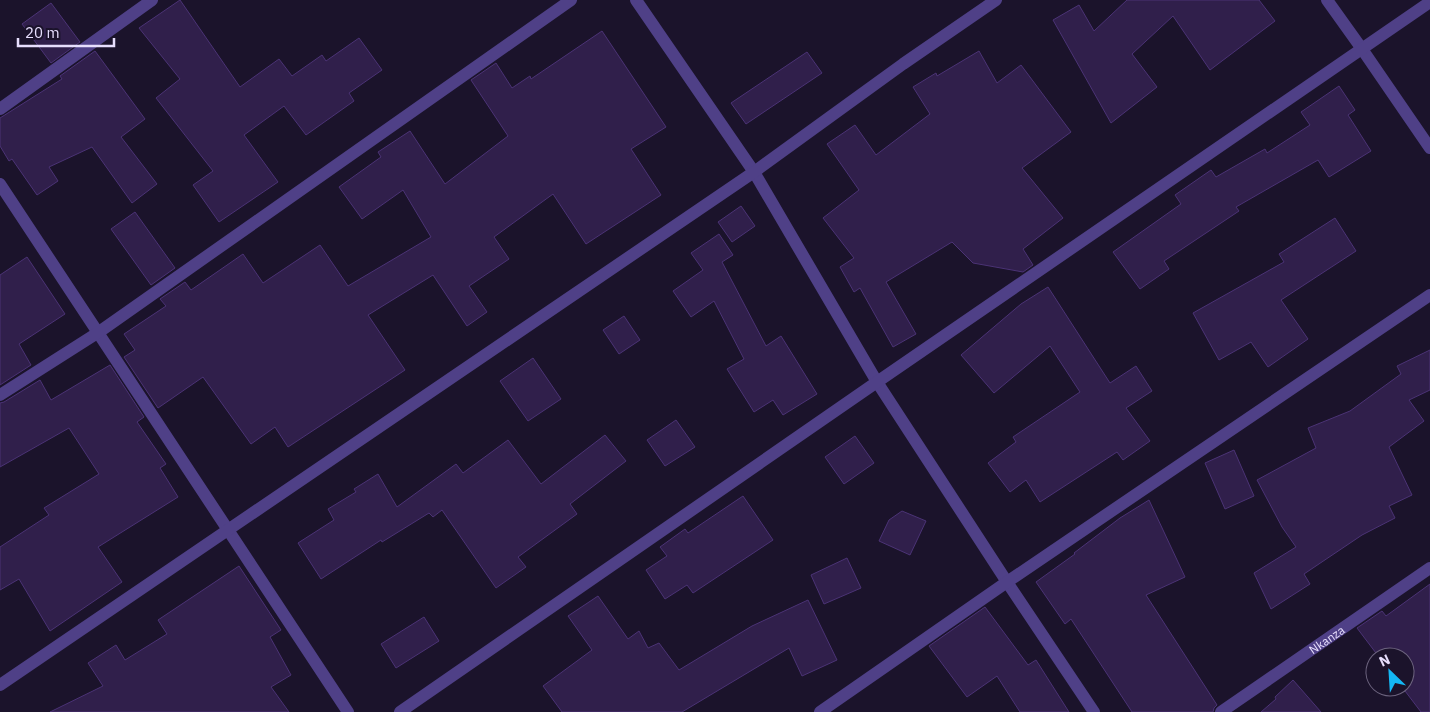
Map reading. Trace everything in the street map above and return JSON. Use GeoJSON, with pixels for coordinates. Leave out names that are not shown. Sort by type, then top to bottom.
{"type":"FeatureCollection","features":[{"type":"Feature","properties":{"kind":"street"},"geometry":{"type":"LineString","coordinates":[[0,109],[152,0]]}},
{"type":"Feature","properties":{"kind":"street"},"geometry":{"type":"LineString","coordinates":[[0,395],[99,332],[571,0]]}},
{"type":"Feature","properties":{"kind":"street"},"geometry":{"type":"LineString","coordinates":[[636,0],[754,172],[877,382],[1094,712]]}},
{"type":"Feature","properties":{"kind":"street"},"geometry":{"type":"LineString","coordinates":[[0,669],[3,683],[754,172],[902,64],[996,0]]}},
{"type":"Feature","properties":{"kind":"street"},"geometry":{"type":"LineString","coordinates":[[1327,0],[1430,148]]}},
{"type":"Feature","properties":{"kind":"street"},"geometry":{"type":"LineString","coordinates":[[400,712],[1430,2]]}},
{"type":"Feature","properties":{"kind":"street"},"geometry":{"type":"LineString","coordinates":[[0,184],[348,712]]}},
{"type":"Feature","properties":{"kind":"street"},"geometry":{"type":"LineString","coordinates":[[820,712],[1007,582],[1430,295]]}},
{"type":"Feature","properties":{"kind":"street","name":"Nkanza"},"geometry":{"type":"LineString","coordinates":[[1221,712],[1430,568]]}},
{"type":"Feature","properties":{"kind":"building"},"geometry":{"type":"Polygon","coordinates":[[[180,0],[240,87],[279,59],[292,76],[322,55],[326,61],[359,38],[382,70],[349,93],[354,101],[306,135],[284,106],[244,135],[278,182],[219,222],[193,185],[213,171],[156,98],[180,79],[139,28],[180,0]]]}},
{"type":"Feature","properties":{"kind":"building"},"geometry":{"type":"Polygon","coordinates":[[[1127,0],[1259,0],[1275,21],[1210,70],[1173,16],[1132,54],[1157,87],[1111,123],[1053,20],[1079,5],[1094,31],[1127,0]]]}},
{"type":"Feature","properties":{"kind":"building"},"geometry":{"type":"Polygon","coordinates":[[[51,3],[80,42],[51,63],[22,24],[51,3]]]}},
{"type":"Feature","properties":{"kind":"building"},"geometry":{"type":"Polygon","coordinates":[[[602,31],[666,127],[631,149],[661,195],[586,244],[553,194],[494,237],[509,259],[469,286],[487,312],[467,326],[433,275],[368,315],[405,370],[288,447],[275,427],[251,444],[203,377],[158,408],[124,357],[135,350],[124,334],[166,306],[160,299],[185,282],[191,290],[243,254],[263,283],[320,245],[348,286],[431,237],[403,190],[362,219],[339,187],[381,157],[378,152],[410,131],[445,184],[508,136],[471,80],[496,63],[512,88],[530,76],[531,79],[602,31]]]}},
{"type":"Feature","properties":{"kind":"building"},"geometry":{"type":"Polygon","coordinates":[[[95,51],[145,119],[121,137],[157,184],[132,203],[92,147],[49,167],[58,181],[37,195],[12,159],[9,161],[0,146],[0,118],[62,79],[60,76],[95,51]]]}},
{"type":"Feature","properties":{"kind":"building"},"geometry":{"type":"Polygon","coordinates":[[[979,51],[997,83],[1021,65],[1071,132],[1022,168],[1063,218],[1023,249],[1033,265],[1023,272],[973,263],[952,242],[886,282],[916,334],[893,347],[860,288],[854,292],[840,267],[854,258],[823,218],[859,190],[827,144],[855,125],[876,155],[930,114],[913,87],[936,73],[937,76],[979,51]]]}},
{"type":"Feature","properties":{"kind":"building"},"geometry":{"type":"Polygon","coordinates":[[[807,52],[822,73],[746,124],[731,103],[807,52]]]}},
{"type":"Feature","properties":{"kind":"building"},"geometry":{"type":"Polygon","coordinates":[[[1339,86],[1355,110],[1348,115],[1371,151],[1329,177],[1318,160],[1236,207],[1239,211],[1164,261],[1169,269],[1140,289],[1113,252],[1181,204],[1175,195],[1211,170],[1216,177],[1265,149],[1267,153],[1310,125],[1301,112],[1339,86]]]}},
{"type":"Feature","properties":{"kind":"building"},"geometry":{"type":"Polygon","coordinates":[[[741,206],[755,226],[732,242],[718,222],[741,206]]]}},
{"type":"Feature","properties":{"kind":"building"},"geometry":{"type":"Polygon","coordinates":[[[135,212],[175,268],[151,285],[111,229],[135,212]]]}},
{"type":"Feature","properties":{"kind":"building"},"geometry":{"type":"Polygon","coordinates":[[[1335,218],[1356,251],[1281,300],[1308,339],[1268,367],[1251,342],[1219,360],[1193,313],[1284,262],[1279,254],[1335,218]]]}},
{"type":"Feature","properties":{"kind":"building"},"geometry":{"type":"Polygon","coordinates":[[[719,234],[733,255],[722,262],[766,346],[781,336],[817,394],[783,415],[773,400],[754,412],[727,369],[744,359],[714,301],[691,317],[673,291],[703,270],[691,253],[719,234]]]}},
{"type":"Feature","properties":{"kind":"building"},"geometry":{"type":"Polygon","coordinates":[[[27,257],[65,314],[19,344],[31,365],[0,385],[0,275],[27,257]]]}},
{"type":"Feature","properties":{"kind":"building"},"geometry":{"type":"Polygon","coordinates":[[[1048,287],[1110,383],[1136,366],[1152,391],[1126,408],[1150,441],[1123,460],[1117,452],[1040,502],[1026,480],[1010,492],[988,463],[1016,442],[1013,437],[1080,392],[1050,346],[994,393],[961,355],[1021,304],[1048,287]]]}},
{"type":"Feature","properties":{"kind":"building"},"geometry":{"type":"Polygon","coordinates":[[[624,316],[640,340],[619,354],[603,330],[624,316]]]}},
{"type":"Feature","properties":{"kind":"building"},"geometry":{"type":"Polygon","coordinates":[[[1430,350],[1430,390],[1409,400],[1424,421],[1389,447],[1412,495],[1389,506],[1395,518],[1362,535],[1304,574],[1310,584],[1271,609],[1254,573],[1296,547],[1282,527],[1257,480],[1316,448],[1308,428],[1350,411],[1401,374],[1397,366],[1430,350]]]}},
{"type":"Feature","properties":{"kind":"building"},"geometry":{"type":"Polygon","coordinates":[[[533,358],[561,399],[528,421],[500,381],[533,358]]]}},
{"type":"Feature","properties":{"kind":"building"},"geometry":{"type":"Polygon","coordinates":[[[110,365],[144,417],[137,422],[166,464],[160,468],[178,497],[98,547],[122,582],[50,631],[19,579],[0,590],[0,547],[49,515],[44,508],[99,474],[69,428],[0,467],[0,403],[40,380],[51,400],[110,365]]]}},
{"type":"Feature","properties":{"kind":"building"},"geometry":{"type":"Polygon","coordinates":[[[676,420],[695,447],[665,466],[647,440],[676,420]]]}},
{"type":"Feature","properties":{"kind":"building"},"geometry":{"type":"Polygon","coordinates":[[[605,435],[626,461],[570,504],[577,514],[518,557],[526,567],[496,588],[442,510],[433,517],[429,513],[382,542],[381,540],[321,579],[298,543],[334,520],[328,509],[356,492],[354,489],[378,474],[397,507],[456,464],[463,473],[508,440],[541,484],[605,435]]]}},
{"type":"Feature","properties":{"kind":"building"},"geometry":{"type":"Polygon","coordinates":[[[855,436],[874,463],[844,484],[825,457],[855,436]]]}},
{"type":"Feature","properties":{"kind":"building"},"geometry":{"type":"Polygon","coordinates":[[[1234,450],[1254,496],[1225,509],[1205,463],[1234,450]]]}},
{"type":"Feature","properties":{"kind":"building"},"geometry":{"type":"Polygon","coordinates":[[[743,496],[773,540],[693,593],[687,585],[665,599],[646,570],[667,556],[660,547],[685,529],[688,533],[743,496]]]}},
{"type":"Feature","properties":{"kind":"building"},"geometry":{"type":"Polygon","coordinates":[[[1149,500],[1185,577],[1146,595],[1217,705],[1213,712],[1132,712],[1071,619],[1065,624],[1036,582],[1120,518],[1149,500]]]}},
{"type":"Feature","properties":{"kind":"building"},"geometry":{"type":"Polygon","coordinates":[[[902,511],[926,521],[910,555],[879,541],[889,520],[902,511]]]}},
{"type":"Feature","properties":{"kind":"building"},"geometry":{"type":"Polygon","coordinates":[[[847,558],[861,588],[824,604],[811,575],[847,558]]]}},
{"type":"Feature","properties":{"kind":"building"},"geometry":{"type":"Polygon","coordinates":[[[239,566],[281,630],[270,637],[291,675],[271,687],[289,712],[50,712],[103,686],[88,663],[116,645],[125,660],[167,634],[158,620],[239,566]]]}},
{"type":"Feature","properties":{"kind":"building"},"geometry":{"type":"Polygon","coordinates":[[[1430,584],[1430,712],[1421,712],[1410,697],[1415,697],[1415,647],[1371,647],[1357,628],[1382,611],[1386,616],[1430,584]]]}},
{"type":"Feature","properties":{"kind":"building"},"geometry":{"type":"Polygon","coordinates":[[[598,596],[628,639],[639,631],[648,648],[659,643],[679,670],[752,626],[808,600],[837,660],[802,676],[789,648],[682,712],[562,712],[543,686],[592,650],[568,616],[598,596]]]}},
{"type":"Feature","properties":{"kind":"building"},"geometry":{"type":"Polygon","coordinates":[[[985,607],[1028,665],[1036,660],[1069,712],[1020,712],[997,676],[967,697],[929,646],[985,607]]]}},
{"type":"Feature","properties":{"kind":"building"},"geometry":{"type":"Polygon","coordinates":[[[424,617],[439,641],[396,668],[381,644],[424,617]]]}},
{"type":"Feature","properties":{"kind":"building"},"geometry":{"type":"Polygon","coordinates":[[[1293,680],[1321,712],[1261,712],[1276,699],[1275,697],[1293,680]]]}}]}
